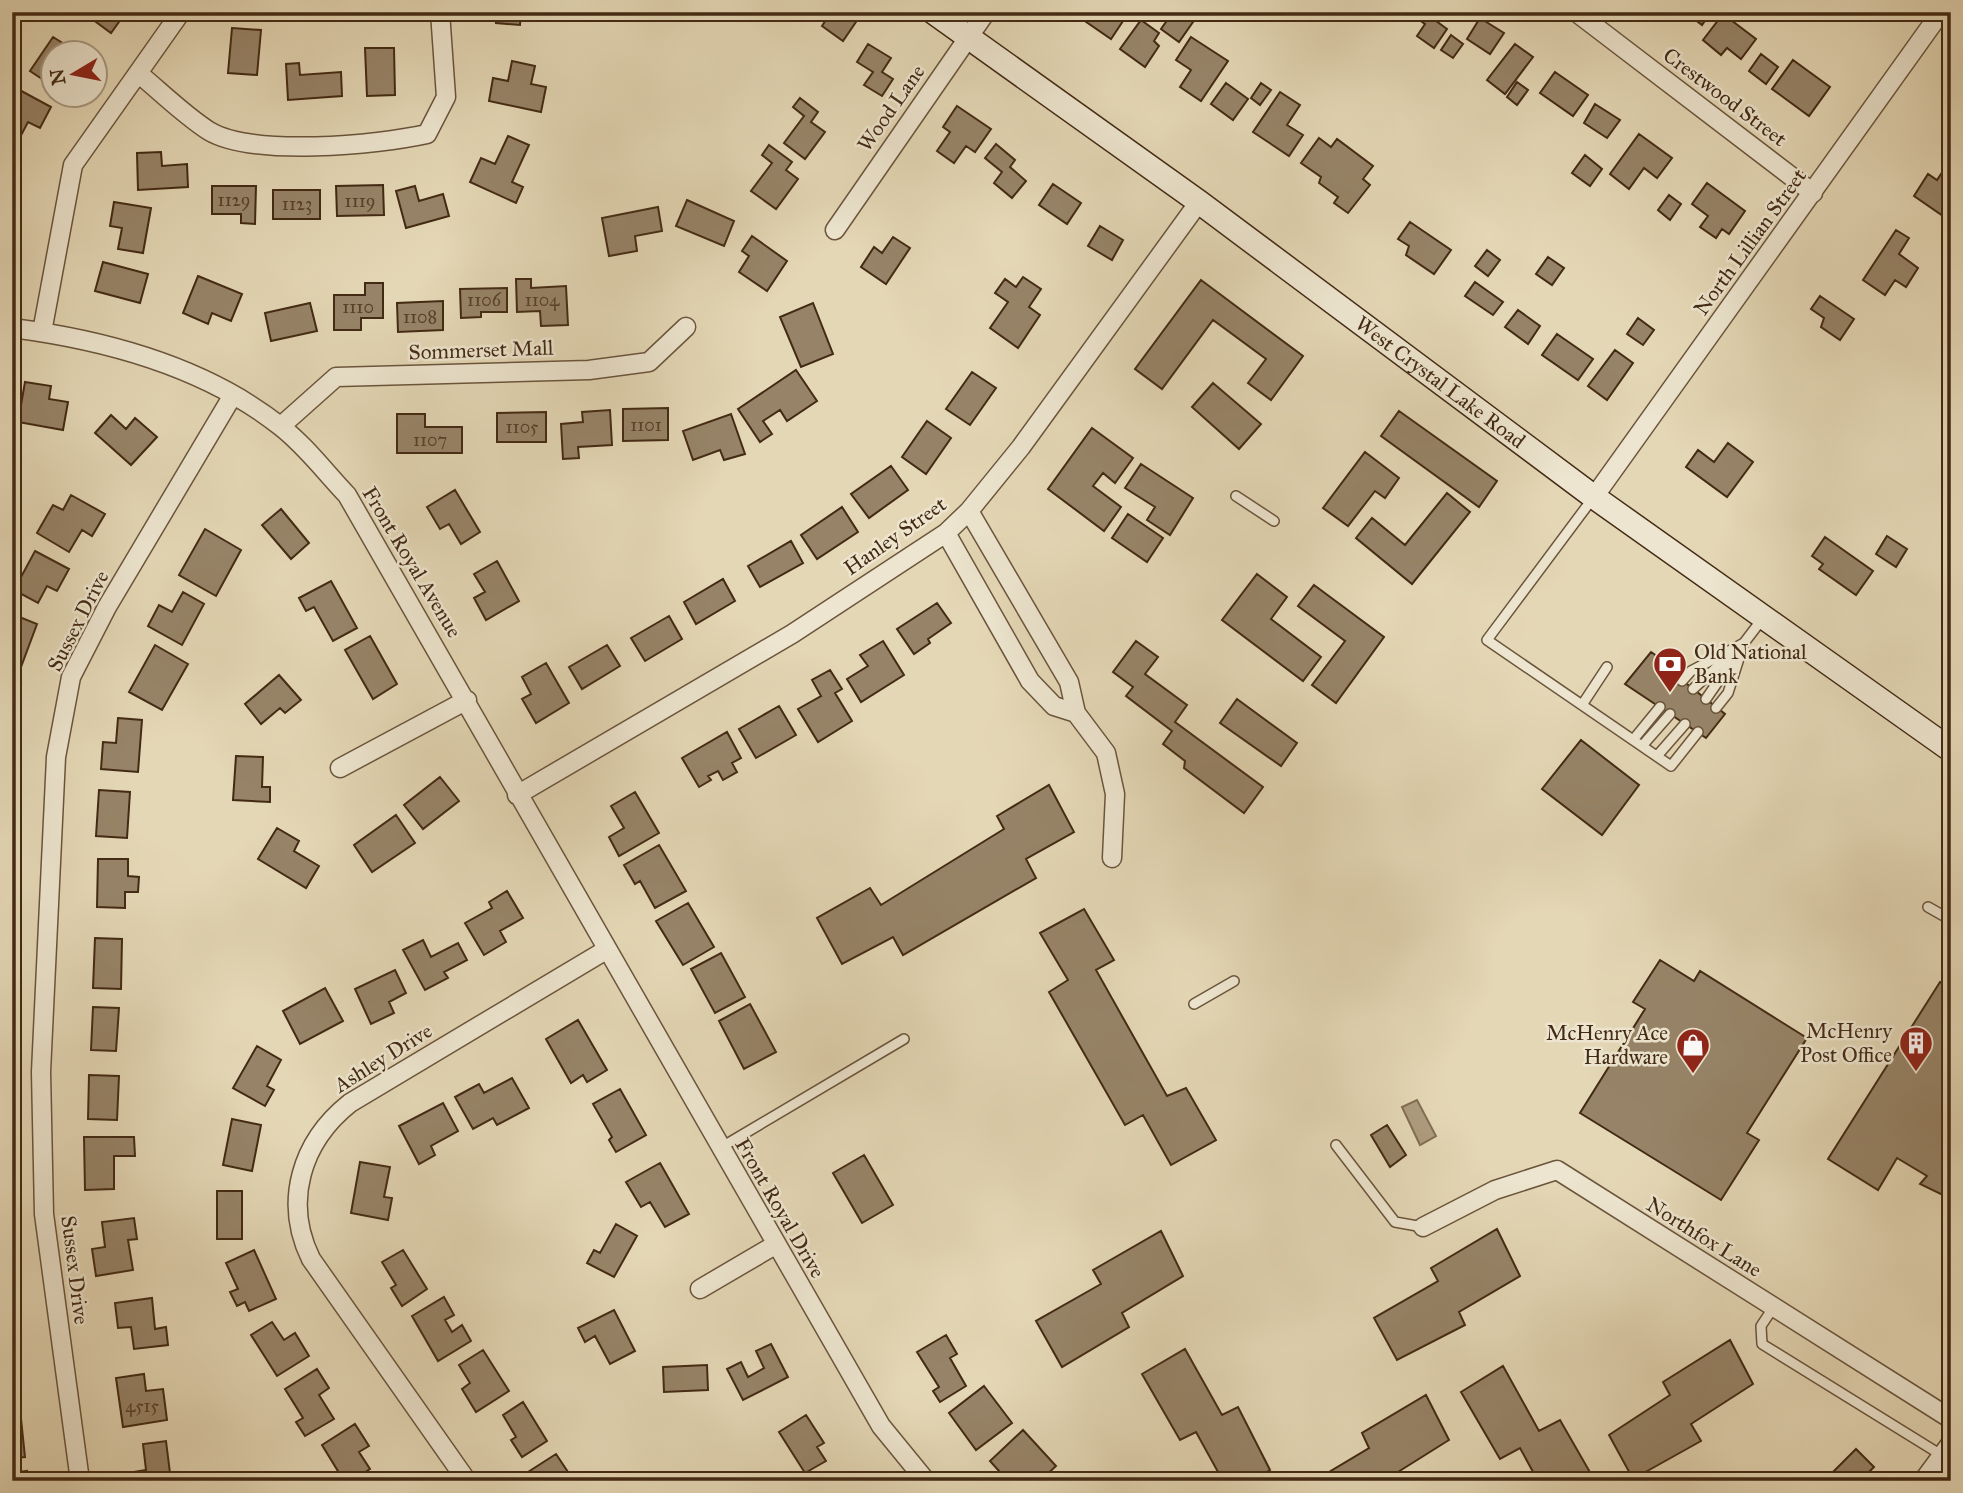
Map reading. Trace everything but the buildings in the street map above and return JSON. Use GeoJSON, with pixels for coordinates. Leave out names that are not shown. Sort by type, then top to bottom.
{"type":"FeatureCollection","features":[{"type":"Feature","properties":{"kind":"street"},"geometry":{"type":"LineString","coordinates":[[42,332],[73,166],[181,12]]}},
{"type":"Feature","properties":{"kind":"street"},"geometry":{"type":"LineString","coordinates":[[138,73],[211,132],[262,146],[391,142],[427,134],[446,97],[440,12]]}},
{"type":"Feature","properties":{"kind":"street","name":"West Crystal Lake Road"},"geometry":{"type":"LineString","coordinates":[[933,12],[1199,202],[1594,497],[1951,750]]}},
{"type":"Feature","properties":{"kind":"street","name":"Wood Lane"},"geometry":{"type":"LineString","coordinates":[[835,230],[986,12]]}},
{"type":"Feature","properties":{"kind":"street","name":"Crestwood Street"},"geometry":{"type":"LineString","coordinates":[[1577,12],[1813,193]]}},
{"type":"Feature","properties":{"kind":"street","name":"North Lillian Street"},"geometry":{"type":"LineString","coordinates":[[1594,497],[1941,12]]}},
{"type":"Feature","properties":{"kind":"street","name":"Hanley Street"},"geometry":{"type":"LineString","coordinates":[[517,795],[792,634],[946,533],[969,511],[1021,447],[1199,202]]}},
{"type":"Feature","properties":{"kind":"street","name":"Sommerset Mall"},"geometry":{"type":"LineString","coordinates":[[281,426],[336,377],[589,370],[649,362],[686,327]]}},
{"type":"Feature","properties":{"kind":"street","name":"Front Royal Avenue"},"geometry":{"type":"LineString","coordinates":[[12,328],[42,332],[165,361],[233,395],[281,426],[347,495],[467,700],[517,795],[606,950]]}},
{"type":"Feature","properties":{"kind":"street","name":"Sussex Drive"},"geometry":{"type":"LineString","coordinates":[[80,1481],[44,1214],[41,1072],[56,757],[71,677],[107,607],[233,395]]}},
{"type":"Feature","properties":{"kind":"street"},"geometry":{"type":"LineString","coordinates":[[969,511],[1069,682],[1076,713],[1106,753],[1115,794],[1112,858]]}},
{"type":"Feature","properties":{"kind":"street"},"geometry":{"type":"LineString","coordinates":[[946,533],[1030,681],[1054,706],[1076,713]]}},
{"type":"Feature","properties":{"kind":"street"},"geometry":{"type":"LineString","coordinates":[[340,768],[467,700]]}},
{"type":"Feature","properties":{"kind":"street","name":"Front Royal Drive"},"geometry":{"type":"LineString","coordinates":[[606,950],[881,1426],[926,1481]]}},
{"type":"Feature","properties":{"kind":"street","name":"Ashley Drive"},"geometry":{"type":"LineString","coordinates":[[467,1481],[311,1259],[298,1218],[296,1199],[302,1168],[316,1139],[349,1103],[606,950]]}},
{"type":"Feature","properties":{"kind":"street","name":"Northfox Lane"},"geometry":{"type":"LineString","coordinates":[[1423,1227],[1495,1190],[1557,1171],[1951,1419]]}},
{"type":"Feature","properties":{"kind":"street"},"geometry":{"type":"LineString","coordinates":[[700,1289],[775,1245]]}},
{"type":"Feature","properties":{"kind":"street"},"geometry":{"type":"LineString","coordinates":[[1923,1481],[1948,1453]]}},
{"type":"Feature","properties":{"kind":"lane"},"geometry":{"type":"LineString","coordinates":[[1236,496],[1274,522]]}},
{"type":"Feature","properties":{"kind":"lane"},"geometry":{"type":"LineString","coordinates":[[1594,497],[1487,640],[1671,766],[1698,733]]}},
{"type":"Feature","properties":{"kind":"lane"},"geometry":{"type":"LineString","coordinates":[[1706,699],[1764,617]]}},
{"type":"Feature","properties":{"kind":"lane"},"geometry":{"type":"LineString","coordinates":[[1682,681],[1691,671],[1744,643]]}},
{"type":"Feature","properties":{"kind":"lane"},"geometry":{"type":"LineString","coordinates":[[1693,689],[1744,643]]}},
{"type":"Feature","properties":{"kind":"lane"},"geometry":{"type":"LineString","coordinates":[[1716,708],[1728,693],[1744,643]]}},
{"type":"Feature","properties":{"kind":"lane"},"geometry":{"type":"LineString","coordinates":[[1583,705],[1607,667]]}},
{"type":"Feature","properties":{"kind":"lane"},"geometry":{"type":"LineString","coordinates":[[1633,740],[1660,707]]}},
{"type":"Feature","properties":{"kind":"lane"},"geometry":{"type":"LineString","coordinates":[[1642,746],[1670,714]]}},
{"type":"Feature","properties":{"kind":"lane"},"geometry":{"type":"LineString","coordinates":[[1657,756],[1685,724]]}},
{"type":"Feature","properties":{"kind":"lane"},"geometry":{"type":"LineString","coordinates":[[1928,907],[1951,920]]}},
{"type":"Feature","properties":{"kind":"lane"},"geometry":{"type":"LineString","coordinates":[[1195,1004],[1234,981]]}},
{"type":"Feature","properties":{"kind":"lane"},"geometry":{"type":"LineString","coordinates":[[720,1148],[904,1039]]}},
{"type":"Feature","properties":{"kind":"lane"},"geometry":{"type":"LineString","coordinates":[[1336,1145],[1395,1222],[1423,1227]]}},
{"type":"Feature","properties":{"kind":"lane"},"geometry":{"type":"LineString","coordinates":[[1773,1308],[1761,1326],[1762,1344],[1948,1453]]}},
{"type":"Feature","properties":{"kind":"shaded area"},"geometry":{"type":"Polygon","coordinates":[[[1417,1100],[1436,1136],[1420,1145],[1402,1107],[1417,1100]]]}},
{"type":"Feature","properties":{"kind":"place","name":"Old National Bank"},"geometry":{"type":"Point","coordinates":[1670,694]}},
{"type":"Feature","properties":{"kind":"place","name":"McHenry Post Office"},"geometry":{"type":"Point","coordinates":[1916,1073]}},
{"type":"Feature","properties":{"kind":"place","name":"McHenry Ace Hardware"},"geometry":{"type":"Point","coordinates":[1693,1075]}}]}
